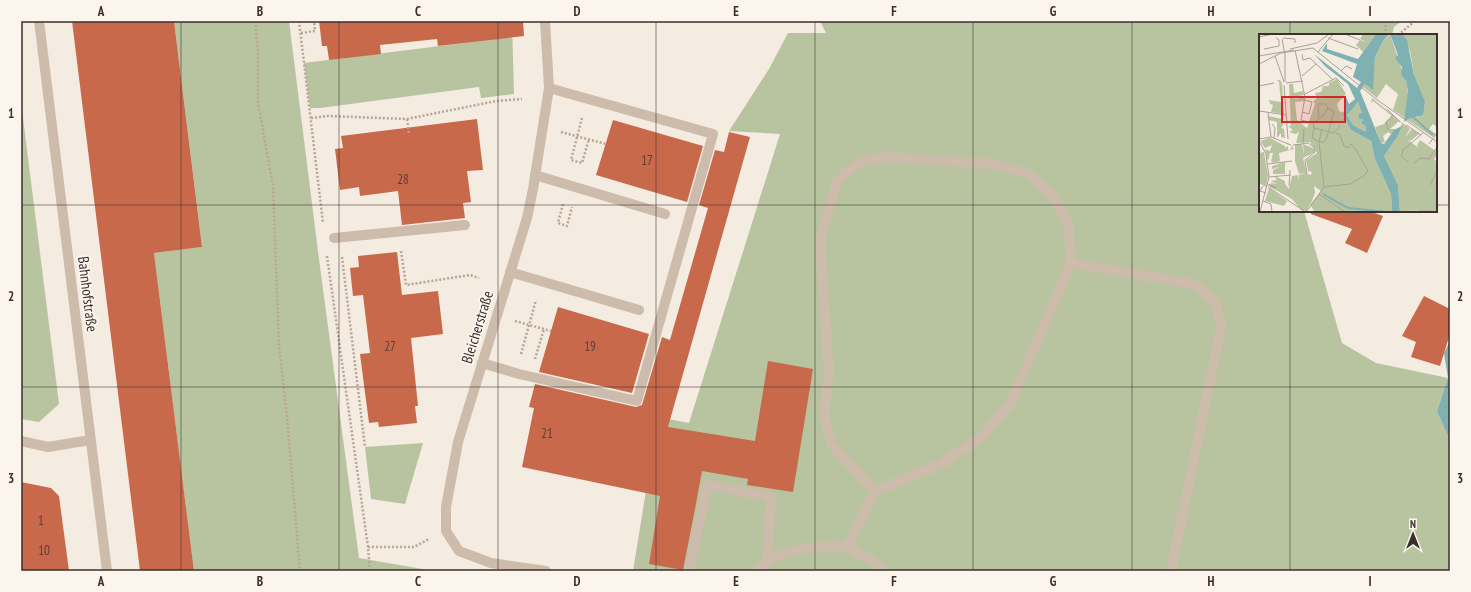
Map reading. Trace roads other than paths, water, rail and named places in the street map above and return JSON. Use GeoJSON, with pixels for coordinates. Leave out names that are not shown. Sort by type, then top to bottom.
{"type":"FeatureCollection","features":[{"type":"Feature","properties":{"kind":"street","name":"Bahnhofstraße"},"geometry":{"type":"LineString","coordinates":[[39,21],[107,571]]}},
{"type":"Feature","properties":{"kind":"street","name":"Bleicherstraße"},"geometry":{"type":"LineString","coordinates":[[545,21],[549,88],[527,218],[458,442],[446,507],[446,531],[459,551],[491,563],[546,571]]}},
{"type":"Feature","properties":{"kind":"street"},"geometry":{"type":"LineString","coordinates":[[482,363],[519,374],[637,401],[713,134],[549,88]]}},
{"type":"Feature","properties":{"kind":"street"},"geometry":{"type":"LineString","coordinates":[[848,546],[875,491],[939,465],[981,438],[1010,404],[1071,263],[1068,223],[1052,194],[1026,173],[992,164],[885,157],[858,163],[837,181],[820,240],[829,372],[824,414],[832,445],[875,491]]}},
{"type":"Feature","properties":{"kind":"street"},"geometry":{"type":"LineString","coordinates":[[535,175],[665,214]]}},
{"type":"Feature","properties":{"kind":"street"},"geometry":{"type":"LineString","coordinates":[[337,237],[465,225]]}},
{"type":"Feature","properties":{"kind":"street"},"geometry":{"type":"LineString","coordinates":[[1071,263],[1194,284],[1215,302],[1221,327],[1171,571]]}},
{"type":"Feature","properties":{"kind":"street"},"geometry":{"type":"LineString","coordinates":[[510,272],[639,310]]}},
{"type":"Feature","properties":{"kind":"street"},"geometry":{"type":"LineString","coordinates":[[21,441],[48,447],[90,440]]}},
{"type":"Feature","properties":{"kind":"street"},"geometry":{"type":"LineString","coordinates":[[689,571],[707,485],[771,498],[767,563]]}},
{"type":"Feature","properties":{"kind":"street"},"geometry":{"type":"LineString","coordinates":[[757,571],[778,555],[809,548],[848,546],[878,565],[882,571]]}},
{"type":"Feature","properties":{"kind":"water"},"geometry":{"type":"Polygon","coordinates":[[[1450,341],[1450,441],[1437,411],[1448,378],[1444,353],[1450,341]]]}}]}
